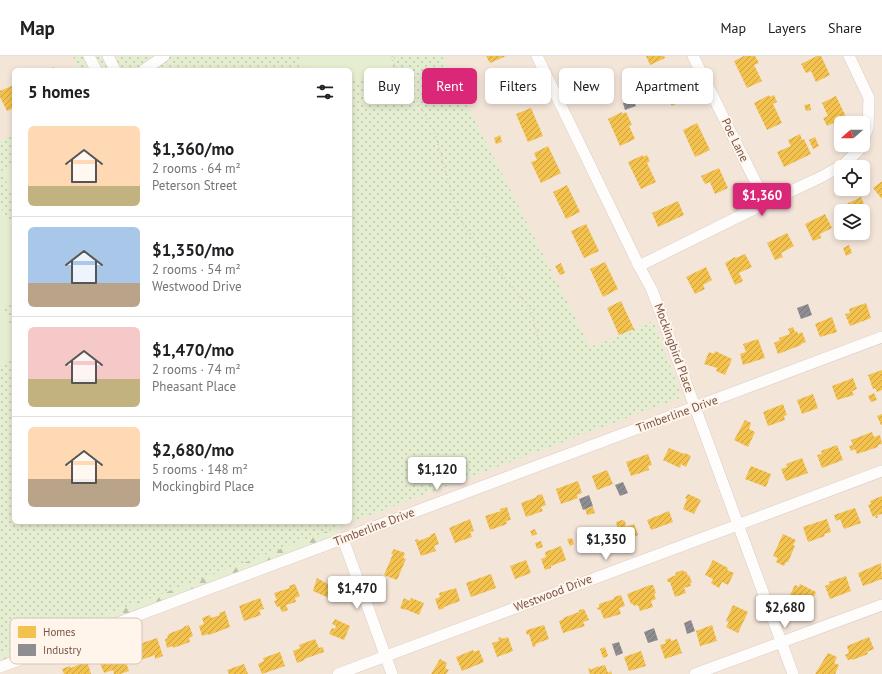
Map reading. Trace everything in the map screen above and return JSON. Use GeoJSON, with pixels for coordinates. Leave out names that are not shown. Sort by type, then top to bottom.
{"type":"FeatureCollection","features":[{"type":"Feature","properties":{"kind":"street"},"geometry":{"type":"LineString","coordinates":[[89,56],[95,68]]}},
{"type":"Feature","properties":{"kind":"street"},"geometry":{"type":"LineString","coordinates":[[108,56],[114,68]]}},
{"type":"Feature","properties":{"kind":"street"},"geometry":{"type":"LineString","coordinates":[[147,68],[164,56]]}},
{"type":"Feature","properties":{"kind":"street","name":"Mockingbird Place"},"geometry":{"type":"LineString","coordinates":[[537,56],[652,290],[793,674]]}},
{"type":"Feature","properties":{"kind":"street","name":"Poe Lane"},"geometry":{"type":"LineString","coordinates":[[693,56],[766,203]]}},
{"type":"Feature","properties":{"kind":"street"},"geometry":{"type":"LineString","coordinates":[[849,56],[869,98],[868,116]]}},
{"type":"Feature","properties":{"kind":"street"},"geometry":{"type":"LineString","coordinates":[[639,266],[821,177],[843,165],[857,152]]}},
{"type":"Feature","properties":{"kind":"street","name":"Timberline Drive"},"geometry":{"type":"LineString","coordinates":[[131,618],[882,337]]}},
{"type":"Feature","properties":{"kind":"street","name":"Westwood Drive"},"geometry":{"type":"LineString","coordinates":[[338,674],[882,471]]}},
{"type":"Feature","properties":{"kind":"street"},"geometry":{"type":"LineString","coordinates":[[343,539],[392,674]]}},
{"type":"Feature","properties":{"kind":"street"},"geometry":{"type":"LineString","coordinates":[[695,674],[882,605]]}},
{"type":"Feature","properties":{"kind":"street","name":"Timberline Drive"},"geometry":{"type":"LineString","coordinates":[[0,667],[10,663]]}},
{"type":"Feature","properties":{"kind":"path"},"geometry":{"type":"LineString","coordinates":[[392,56],[393,62],[414,95],[435,133],[457,214],[480,249],[530,308],[542,354],[539,371]]}},
{"type":"Feature","properties":{"kind":"shaded area"},"geometry":{"type":"Polygon","coordinates":[[[0,56],[882,56],[882,674],[0,674],[0,56]]]}},
{"type":"Feature","properties":{"kind":"green space"},"geometry":{"type":"Polygon","coordinates":[[[73,56],[442,56],[448,68],[422,68],[422,104],[466,104],[590,347],[653,321],[682,397],[352,522],[352,68],[78,68],[73,56]]]}},
{"type":"Feature","properties":{"kind":"green space"},"geometry":{"type":"Polygon","coordinates":[[[298,56],[393,56],[397,63],[386,68],[364,68],[364,78],[357,81],[352,81],[352,68],[307,68],[301,63],[298,56]]]}},
{"type":"Feature","properties":{"kind":"green space"},"geometry":{"type":"Polygon","coordinates":[[[12,135],[12,524],[346,524],[98,618],[10,618],[10,651],[0,655],[0,141],[12,135]]]}},
{"type":"Feature","properties":{"kind":"green space"},"geometry":{"type":"Polygon","coordinates":[[[12,166],[12,194],[1,171],[12,166]]]}},
{"type":"Feature","properties":{"kind":"green space"},"geometry":{"type":"Polygon","coordinates":[[[0,205],[9,225],[12,224],[12,302],[2,307],[12,329],[12,359],[0,365],[0,205]]]}},
{"type":"Feature","properties":{"kind":"green space"},"geometry":{"type":"Polygon","coordinates":[[[290,524],[342,524],[333,537],[119,618],[10,618],[10,659],[0,659],[0,618],[290,524]]]}},
{"type":"Feature","properties":{"kind":"building: Homes"},"geometry":{"type":"Polygon","coordinates":[[[486,56],[506,56],[490,63],[486,56]]]}},
{"type":"Feature","properties":{"kind":"building: Homes"},"geometry":{"type":"Polygon","coordinates":[[[646,56],[664,56],[665,58],[650,65],[646,56]]]}},
{"type":"Feature","properties":{"kind":"building: Homes"},"geometry":{"type":"Polygon","coordinates":[[[744,56],[755,56],[759,63],[754,65],[762,81],[747,88],[734,61],[744,56]]]}},
{"type":"Feature","properties":{"kind":"building: Homes"},"geometry":{"type":"Polygon","coordinates":[[[817,56],[821,56],[830,75],[816,82],[811,71],[806,73],[801,64],[817,56]]]}},
{"type":"Feature","properties":{"kind":"building: Homes"},"geometry":{"type":"Polygon","coordinates":[[[12,86],[12,109],[7,111],[0,97],[0,91],[12,86]]]}},
{"type":"Feature","properties":{"kind":"building: Homes"},"geometry":{"type":"Polygon","coordinates":[[[769,95],[770,97],[774,95],[777,102],[773,104],[782,123],[767,130],[754,103],[769,95]]]}},
{"type":"Feature","properties":{"kind":"building: Homes"},"geometry":{"type":"Polygon","coordinates":[[[836,96],[846,116],[834,116],[834,123],[827,126],[823,118],[828,116],[822,103],[836,96]]]}},
{"type":"Feature","properties":{"kind":"building: Homes"},"geometry":{"type":"Polygon","coordinates":[[[810,104],[811,110],[806,111],[804,105],[810,104]]]}},
{"type":"Feature","properties":{"kind":"building: Homes"},"geometry":{"type":"Polygon","coordinates":[[[531,108],[543,136],[528,142],[516,114],[531,108]]]}},
{"type":"Feature","properties":{"kind":"building: Homes"},"geometry":{"type":"Polygon","coordinates":[[[622,112],[622,114],[626,112],[632,125],[629,126],[635,139],[620,146],[608,119],[622,112]]]}},
{"type":"Feature","properties":{"kind":"building: Homes"},"geometry":{"type":"Polygon","coordinates":[[[697,123],[710,150],[695,157],[683,130],[697,123]]]}},
{"type":"Feature","properties":{"kind":"building: Homes"},"geometry":{"type":"Polygon","coordinates":[[[800,134],[811,154],[784,167],[777,152],[791,146],[788,140],[800,134]]]}},
{"type":"Feature","properties":{"kind":"building: Homes"},"geometry":{"type":"Polygon","coordinates":[[[500,135],[502,142],[496,144],[494,138],[500,135]]]}},
{"type":"Feature","properties":{"kind":"building: Homes"},"geometry":{"type":"Polygon","coordinates":[[[815,137],[819,146],[813,149],[809,140],[815,137]]]}},
{"type":"Feature","properties":{"kind":"building: Homes"},"geometry":{"type":"Polygon","coordinates":[[[548,146],[561,173],[541,183],[531,162],[537,160],[534,153],[548,146]]]}},
{"type":"Feature","properties":{"kind":"building: Homes"},"geometry":{"type":"Polygon","coordinates":[[[643,155],[643,157],[647,155],[650,161],[647,163],[656,182],[641,189],[628,162],[643,155]]]}},
{"type":"Feature","properties":{"kind":"building: Homes"},"geometry":{"type":"Polygon","coordinates":[[[719,168],[728,188],[715,194],[710,182],[705,184],[701,176],[719,168]]]}},
{"type":"Feature","properties":{"kind":"building: Homes"},"geometry":{"type":"Polygon","coordinates":[[[882,181],[882,199],[873,188],[882,181]]]}},
{"type":"Feature","properties":{"kind":"building: Homes"},"geometry":{"type":"Polygon","coordinates":[[[567,185],[580,212],[566,219],[553,192],[567,185]]]}},
{"type":"Feature","properties":{"kind":"building: Homes"},"geometry":{"type":"Polygon","coordinates":[[[861,197],[864,204],[846,204],[861,197]]]}},
{"type":"Feature","properties":{"kind":"building: Homes"},"geometry":{"type":"Polygon","coordinates":[[[678,201],[684,215],[658,227],[652,213],[678,201]]]}},
{"type":"Feature","properties":{"kind":"building: Homes"},"geometry":{"type":"Polygon","coordinates":[[[825,214],[832,228],[820,234],[821,238],[813,241],[805,224],[825,214]]]}},
{"type":"Feature","properties":{"kind":"building: Homes"},"geometry":{"type":"Polygon","coordinates":[[[586,224],[599,251],[584,258],[571,231],[586,224]]]}},
{"type":"Feature","properties":{"kind":"building: Homes"},"geometry":{"type":"Polygon","coordinates":[[[787,233],[794,246],[781,253],[783,257],[775,260],[767,243],[787,233]]]}},
{"type":"Feature","properties":{"kind":"building: Homes"},"geometry":{"type":"Polygon","coordinates":[[[849,245],[852,253],[846,256],[843,248],[849,245]]]}},
{"type":"Feature","properties":{"kind":"building: Homes"},"geometry":{"type":"Polygon","coordinates":[[[745,254],[752,267],[739,273],[743,281],[735,285],[725,263],[735,257],[736,258],[745,254]]]}},
{"type":"Feature","properties":{"kind":"building: Homes"},"geometry":{"type":"Polygon","coordinates":[[[605,262],[618,289],[603,297],[590,269],[605,262]]]}},
{"type":"Feature","properties":{"kind":"building: Homes"},"geometry":{"type":"Polygon","coordinates":[[[561,263],[565,273],[560,275],[555,266],[561,263]]]}},
{"type":"Feature","properties":{"kind":"building: Homes"},"geometry":{"type":"Polygon","coordinates":[[[706,267],[712,280],[703,285],[705,289],[695,294],[686,277],[706,267]]]}},
{"type":"Feature","properties":{"kind":"building: Homes"},"geometry":{"type":"Polygon","coordinates":[[[621,301],[634,329],[619,335],[607,308],[621,301]]]}},
{"type":"Feature","properties":{"kind":"building: Homes"},"geometry":{"type":"Polygon","coordinates":[[[866,303],[871,318],[850,326],[845,314],[850,313],[849,309],[866,303]]]}},
{"type":"Feature","properties":{"kind":"building: Homes"},"geometry":{"type":"Polygon","coordinates":[[[832,317],[837,332],[820,337],[815,324],[832,317]]]}},
{"type":"Feature","properties":{"kind":"building: Homes"},"geometry":{"type":"Polygon","coordinates":[[[793,327],[795,332],[797,331],[798,334],[802,332],[806,342],[778,354],[774,343],[780,340],[779,338],[790,334],[788,329],[793,327]]]}},
{"type":"Feature","properties":{"kind":"building: Homes"},"geometry":{"type":"Polygon","coordinates":[[[758,339],[765,358],[743,365],[740,354],[746,352],[743,344],[758,339]]]}},
{"type":"Feature","properties":{"kind":"building: Homes"},"geometry":{"type":"Polygon","coordinates":[[[715,351],[732,359],[725,375],[716,371],[717,368],[704,364],[709,352],[714,354],[715,351]]]}},
{"type":"Feature","properties":{"kind":"building: Homes"},"geometry":{"type":"Polygon","coordinates":[[[882,370],[882,390],[877,392],[875,388],[873,389],[868,375],[882,370]]]}},
{"type":"Feature","properties":{"kind":"building: Homes"},"geometry":{"type":"Polygon","coordinates":[[[853,378],[857,389],[852,391],[854,395],[837,400],[832,386],[853,378]]]}},
{"type":"Feature","properties":{"kind":"building: Homes"},"geometry":{"type":"Polygon","coordinates":[[[874,393],[877,400],[871,402],[868,396],[874,393]]]}},
{"type":"Feature","properties":{"kind":"building: Homes"},"geometry":{"type":"Polygon","coordinates":[[[813,394],[818,408],[802,414],[797,400],[813,394]]]}},
{"type":"Feature","properties":{"kind":"building: Homes"},"geometry":{"type":"Polygon","coordinates":[[[783,404],[787,415],[784,416],[785,420],[768,426],[763,412],[783,404]]]}},
{"type":"Feature","properties":{"kind":"building: Homes"},"geometry":{"type":"Polygon","coordinates":[[[882,414],[882,425],[881,425],[877,416],[882,414]]]}},
{"type":"Feature","properties":{"kind":"building: Homes"},"geometry":{"type":"Polygon","coordinates":[[[745,420],[751,423],[749,429],[755,432],[748,447],[734,440],[745,420]]]}},
{"type":"Feature","properties":{"kind":"building: Homes"},"geometry":{"type":"Polygon","coordinates":[[[872,432],[874,437],[880,435],[882,444],[878,445],[878,447],[857,454],[855,449],[851,451],[849,446],[853,445],[851,440],[872,432]]]}},
{"type":"Feature","properties":{"kind":"building: Homes"},"geometry":{"type":"Polygon","coordinates":[[[837,445],[843,460],[822,468],[817,455],[822,454],[821,451],[837,445]]]}},
{"type":"Feature","properties":{"kind":"building: Homes"},"geometry":{"type":"Polygon","coordinates":[[[669,448],[691,456],[686,467],[681,464],[680,468],[663,460],[669,448]]]}},
{"type":"Feature","properties":{"kind":"building: Homes"},"geometry":{"type":"Polygon","coordinates":[[[648,454],[652,465],[648,466],[649,470],[631,476],[626,462],[648,454]]]}},
{"type":"Feature","properties":{"kind":"building: Homes"},"geometry":{"type":"Polygon","coordinates":[[[802,458],[808,473],[786,481],[781,469],[787,467],[786,464],[802,458]]]}},
{"type":"Feature","properties":{"kind":"building: Homes"},"geometry":{"type":"Polygon","coordinates":[[[751,466],[771,474],[766,487],[745,479],[751,466]]]}},
{"type":"Feature","properties":{"kind":"building: Homes"},"geometry":{"type":"Polygon","coordinates":[[[607,470],[613,484],[597,490],[592,476],[607,470]]]}},
{"type":"Feature","properties":{"kind":"building: Homes"},"geometry":{"type":"Polygon","coordinates":[[[578,481],[582,493],[577,495],[578,498],[561,504],[556,489],[578,481]]]}},
{"type":"Feature","properties":{"kind":"building: Homes"},"geometry":{"type":"Polygon","coordinates":[[[542,494],[546,505],[541,507],[543,511],[526,517],[521,503],[542,494]]]}},
{"type":"Feature","properties":{"kind":"building: Homes"},"geometry":{"type":"Polygon","coordinates":[[[688,494],[701,500],[694,514],[683,509],[687,499],[685,498],[688,494]]]}},
{"type":"Feature","properties":{"kind":"building: Homes"},"geometry":{"type":"Polygon","coordinates":[[[882,496],[882,514],[877,515],[878,518],[875,516],[873,517],[868,505],[871,504],[870,501],[882,496]]]}},
{"type":"Feature","properties":{"kind":"building: Homes"},"geometry":{"type":"Polygon","coordinates":[[[507,507],[511,520],[506,521],[507,524],[490,530],[485,516],[501,511],[500,509],[507,507]]]}},
{"type":"Feature","properties":{"kind":"building: Homes"},"geometry":{"type":"Polygon","coordinates":[[[593,507],[595,513],[587,515],[585,509],[593,507]]]}},
{"type":"Feature","properties":{"kind":"building: Homes"},"geometry":{"type":"Polygon","coordinates":[[[855,508],[861,523],[844,529],[840,519],[836,521],[834,515],[855,508]]]}},
{"type":"Feature","properties":{"kind":"building: Homes"},"geometry":{"type":"Polygon","coordinates":[[[669,511],[673,522],[651,530],[647,520],[669,511]]]}},
{"type":"Feature","properties":{"kind":"building: Homes"},"geometry":{"type":"Polygon","coordinates":[[[470,519],[474,531],[470,532],[472,537],[455,543],[449,528],[470,519]]]}},
{"type":"Feature","properties":{"kind":"building: Homes"},"geometry":{"type":"Polygon","coordinates":[[[827,519],[831,532],[824,534],[825,536],[808,542],[803,527],[827,519]]]}},
{"type":"Feature","properties":{"kind":"building: Homes"},"geometry":{"type":"Polygon","coordinates":[[[622,520],[625,521],[626,527],[634,524],[638,535],[613,544],[610,533],[618,531],[616,522],[622,520]]]}},
{"type":"Feature","properties":{"kind":"building: Homes"},"geometry":{"type":"Polygon","coordinates":[[[535,529],[537,534],[532,536],[530,531],[535,529]]]}},
{"type":"Feature","properties":{"kind":"building: Homes"},"geometry":{"type":"Polygon","coordinates":[[[435,533],[439,544],[434,546],[436,551],[421,556],[415,540],[418,539],[419,541],[435,533]]]}},
{"type":"Feature","properties":{"kind":"building: Homes"},"geometry":{"type":"Polygon","coordinates":[[[596,534],[598,537],[599,536],[603,547],[585,553],[584,550],[579,552],[578,549],[583,547],[581,542],[592,538],[592,536],[596,534]]]}},
{"type":"Feature","properties":{"kind":"building: Homes"},"geometry":{"type":"Polygon","coordinates":[[[783,534],[796,540],[788,562],[786,562],[784,566],[776,562],[778,558],[773,556],[783,534]]]}},
{"type":"Feature","properties":{"kind":"building: Homes"},"geometry":{"type":"Polygon","coordinates":[[[572,538],[574,544],[570,546],[567,539],[572,538]]]}},
{"type":"Feature","properties":{"kind":"building: Homes"},"geometry":{"type":"Polygon","coordinates":[[[541,541],[543,547],[537,549],[535,543],[541,541]]]}},
{"type":"Feature","properties":{"kind":"building: Homes"},"geometry":{"type":"Polygon","coordinates":[[[561,546],[566,560],[545,570],[541,559],[546,557],[545,552],[561,546]]]}},
{"type":"Feature","properties":{"kind":"building: Homes"},"geometry":{"type":"Polygon","coordinates":[[[394,549],[405,553],[403,558],[406,559],[397,580],[384,575],[394,549]]]}},
{"type":"Feature","properties":{"kind":"building: Homes"},"geometry":{"type":"Polygon","coordinates":[[[526,560],[531,573],[515,579],[510,566],[526,560]]]}},
{"type":"Feature","properties":{"kind":"building: Homes"},"geometry":{"type":"Polygon","coordinates":[[[713,560],[734,573],[728,585],[722,582],[719,588],[711,583],[713,579],[705,575],[713,560]]]}},
{"type":"Feature","properties":{"kind":"building: Homes"},"geometry":{"type":"Polygon","coordinates":[[[881,563],[882,579],[863,586],[858,573],[881,563]]]}},
{"type":"Feature","properties":{"kind":"building: Homes"},"geometry":{"type":"Polygon","coordinates":[[[683,570],[684,572],[686,571],[688,576],[689,575],[692,582],[690,583],[691,586],[684,588],[686,593],[675,597],[670,582],[668,582],[667,579],[676,575],[675,573],[683,570]]]}},
{"type":"Feature","properties":{"kind":"building: Homes"},"geometry":{"type":"Polygon","coordinates":[[[491,574],[496,588],[471,597],[466,583],[491,574]]]}},
{"type":"Feature","properties":{"kind":"building: Homes"},"geometry":{"type":"Polygon","coordinates":[[[846,576],[851,591],[830,599],[825,586],[830,584],[829,582],[846,576]]]}},
{"type":"Feature","properties":{"kind":"building: Homes"},"geometry":{"type":"Polygon","coordinates":[[[317,578],[333,587],[334,584],[343,588],[336,601],[313,591],[317,578]]]}},
{"type":"Feature","properties":{"kind":"building: Homes"},"geometry":{"type":"Polygon","coordinates":[[[295,584],[300,596],[295,598],[296,602],[286,605],[288,610],[282,612],[274,601],[277,600],[274,593],[290,588],[289,586],[295,584]]]}},
{"type":"Feature","properties":{"kind":"building: Homes"},"geometry":{"type":"Polygon","coordinates":[[[800,584],[816,592],[809,609],[789,597],[795,585],[799,587],[800,584]]]}},
{"type":"Feature","properties":{"kind":"building: Homes"},"geometry":{"type":"Polygon","coordinates":[[[653,585],[656,593],[654,594],[656,599],[651,601],[653,607],[640,611],[638,605],[634,606],[631,604],[627,594],[653,585]]]}},
{"type":"Feature","properties":{"kind":"building: Homes"},"geometry":{"type":"Polygon","coordinates":[[[456,588],[460,601],[439,610],[435,599],[440,597],[439,593],[456,588]]]}},
{"type":"Feature","properties":{"kind":"building: Homes"},"geometry":{"type":"Polygon","coordinates":[[[621,595],[625,606],[619,608],[621,614],[604,619],[600,609],[598,610],[597,608],[599,607],[599,604],[621,595]]]}},
{"type":"Feature","properties":{"kind":"building: Homes"},"geometry":{"type":"Polygon","coordinates":[[[260,598],[264,609],[259,610],[261,615],[244,621],[239,606],[260,598]]]}},
{"type":"Feature","properties":{"kind":"building: Homes"},"geometry":{"type":"Polygon","coordinates":[[[404,598],[410,601],[411,598],[424,603],[419,615],[400,608],[404,598]]]}},
{"type":"Feature","properties":{"kind":"building: Homes"},"geometry":{"type":"Polygon","coordinates":[[[733,605],[748,612],[738,633],[726,627],[729,622],[726,621],[733,605]]]}},
{"type":"Feature","properties":{"kind":"building: Homes"},"geometry":{"type":"Polygon","coordinates":[[[584,609],[589,620],[583,622],[585,626],[563,633],[559,621],[579,612],[579,610],[584,609]]]}},
{"type":"Feature","properties":{"kind":"building: Homes"},"geometry":{"type":"Polygon","coordinates":[[[225,611],[230,627],[202,636],[199,626],[204,624],[202,618],[210,615],[211,618],[220,615],[219,613],[225,611]]]}},
{"type":"Feature","properties":{"kind":"building: Homes"},"geometry":{"type":"Polygon","coordinates":[[[335,619],[350,626],[344,640],[329,634],[332,628],[335,629],[336,626],[332,624],[335,619]]]}},
{"type":"Feature","properties":{"kind":"building: Homes"},"geometry":{"type":"Polygon","coordinates":[[[189,625],[193,636],[189,638],[190,642],[173,648],[173,646],[167,648],[165,639],[168,638],[168,634],[189,625]]]}},
{"type":"Feature","properties":{"kind":"building: Homes"},"geometry":{"type":"Polygon","coordinates":[[[544,625],[549,639],[535,644],[536,646],[533,647],[529,634],[527,635],[527,630],[544,625]]]}},
{"type":"Feature","properties":{"kind":"building: Homes"},"geometry":{"type":"Polygon","coordinates":[[[712,625],[717,641],[700,646],[696,631],[712,625]]]}},
{"type":"Feature","properties":{"kind":"building: Homes"},"geometry":{"type":"Polygon","coordinates":[[[501,637],[502,639],[508,637],[513,651],[497,657],[492,643],[499,641],[498,638],[501,637]]]}},
{"type":"Feature","properties":{"kind":"building: Homes"},"geometry":{"type":"Polygon","coordinates":[[[869,637],[874,649],[867,652],[868,654],[848,660],[845,655],[849,653],[847,646],[869,637]]]}},
{"type":"Feature","properties":{"kind":"building: Homes"},"geometry":{"type":"Polygon","coordinates":[[[157,638],[163,656],[155,659],[155,655],[142,660],[142,643],[157,638]]]}},
{"type":"Feature","properties":{"kind":"building: Homes"},"geometry":{"type":"Polygon","coordinates":[[[670,638],[671,641],[677,639],[682,653],[665,659],[660,645],[666,643],[665,640],[670,638]]]}},
{"type":"Feature","properties":{"kind":"building: Homes"},"geometry":{"type":"Polygon","coordinates":[[[315,639],[319,648],[323,647],[324,652],[297,663],[293,651],[300,648],[299,645],[315,639]]]}},
{"type":"Feature","properties":{"kind":"building: Homes"},"geometry":{"type":"Polygon","coordinates":[[[605,647],[608,656],[603,658],[600,649],[605,647]]]}},
{"type":"Feature","properties":{"kind":"building: Homes"},"geometry":{"type":"Polygon","coordinates":[[[473,650],[474,652],[479,650],[484,662],[462,671],[456,657],[473,650]]]}},
{"type":"Feature","properties":{"kind":"building: Homes"},"geometry":{"type":"Polygon","coordinates":[[[641,651],[646,666],[629,671],[624,657],[641,651]]]}},
{"type":"Feature","properties":{"kind":"building: Homes"},"geometry":{"type":"Polygon","coordinates":[[[280,652],[285,666],[262,674],[258,664],[264,661],[263,658],[280,652]]]}},
{"type":"Feature","properties":{"kind":"building: Homes"},"geometry":{"type":"Polygon","coordinates":[[[828,653],[837,657],[834,663],[839,665],[835,674],[815,674],[828,653]]]}},
{"type":"Feature","properties":{"kind":"building: Homes"},"geometry":{"type":"Polygon","coordinates":[[[440,659],[447,663],[445,668],[449,670],[446,674],[431,674],[440,659]]]}},
{"type":"Feature","properties":{"kind":"building: Homes"},"geometry":{"type":"Polygon","coordinates":[[[80,664],[88,664],[91,674],[64,674],[62,669],[70,666],[71,668],[80,664]]]}},
{"type":"Feature","properties":{"kind":"building: Homes"},"geometry":{"type":"Polygon","coordinates":[[[100,664],[126,664],[129,671],[114,674],[113,670],[104,673],[100,664]]]}},
{"type":"Feature","properties":{"kind":"building: Homes"},"geometry":{"type":"Polygon","coordinates":[[[244,664],[248,674],[229,674],[227,670],[244,664]]]}},
{"type":"Feature","properties":{"kind":"building: Homes"},"geometry":{"type":"Polygon","coordinates":[[[605,665],[608,673],[611,671],[612,674],[590,674],[588,669],[590,668],[591,670],[598,666],[605,665]]]}},
{"type":"Feature","properties":{"kind":"building: Industry"},"geometry":{"type":"Polygon","coordinates":[[[623,104],[635,104],[636,106],[625,110],[623,104]]]}},
{"type":"Feature","properties":{"kind":"building: Industry"},"geometry":{"type":"Polygon","coordinates":[[[808,304],[812,315],[801,319],[797,308],[808,304]]]}},
{"type":"Feature","properties":{"kind":"building: Industry"},"geometry":{"type":"Polygon","coordinates":[[[623,482],[628,493],[620,496],[615,485],[623,482]]]}},
{"type":"Feature","properties":{"kind":"building: Industry"},"geometry":{"type":"Polygon","coordinates":[[[589,495],[593,506],[583,510],[579,499],[589,495]]]}},
{"type":"Feature","properties":{"kind":"building: Industry"},"geometry":{"type":"Polygon","coordinates":[[[691,620],[695,631],[687,634],[684,623],[691,620]]]}},
{"type":"Feature","properties":{"kind":"building: Industry"},"geometry":{"type":"Polygon","coordinates":[[[654,628],[658,640],[648,643],[644,632],[654,628]]]}},
{"type":"Feature","properties":{"kind":"building: Industry"},"geometry":{"type":"Polygon","coordinates":[[[619,642],[623,653],[616,656],[612,644],[619,642]]]}}]}
